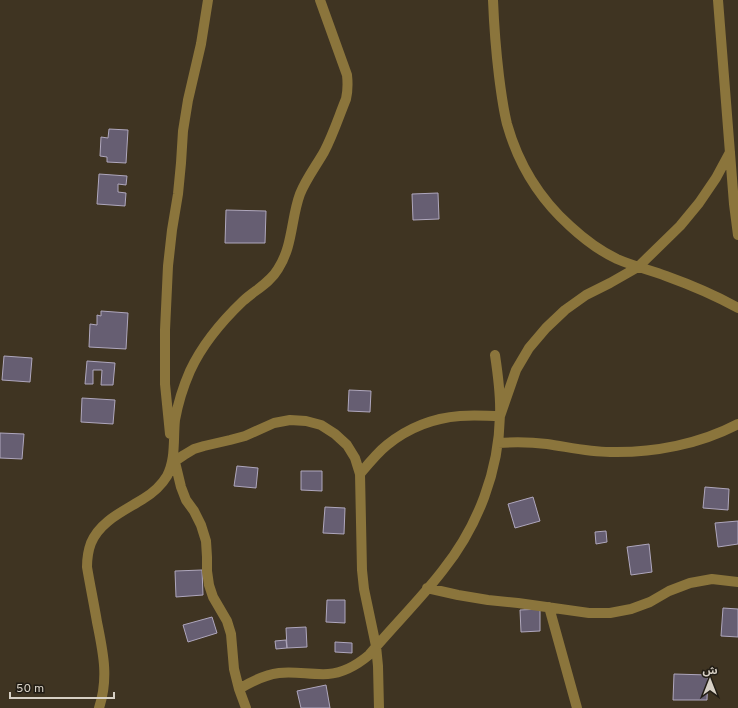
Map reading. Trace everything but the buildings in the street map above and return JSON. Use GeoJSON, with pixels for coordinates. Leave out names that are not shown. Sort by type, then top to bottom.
{"type":"FeatureCollection","features":[{"type":"Feature","properties":{"kind":"street"},"geometry":{"type":"LineString","coordinates":[[208,0],[201,44],[188,100],[183,132],[178,194],[172,230],[168,266],[165,330],[165,384],[167,411],[174,458],[181,487],[186,500],[194,511],[201,525],[206,541],[209,584],[213,598],[227,621],[234,669],[246,708]]}},
{"type":"Feature","properties":{"kind":"street"},"geometry":{"type":"LineString","coordinates":[[99,708],[105,686],[105,668],[87,567],[91,542],[106,522],[152,493],[160,486],[167,476],[174,458],[174,437],[177,414],[184,387],[199,355],[208,341],[231,313],[244,300],[269,280],[278,269],[285,256],[289,243],[293,216],[301,192],[306,180],[325,150],[348,91],[347,75],[320,0]]}},
{"type":"Feature","properties":{"kind":"street"},"geometry":{"type":"LineString","coordinates":[[493,0],[502,101],[507,123],[523,165],[547,202],[562,219],[579,234],[616,259],[691,285],[738,308]]}},
{"type":"Feature","properties":{"kind":"street"},"geometry":{"type":"LineString","coordinates":[[718,0],[734,204],[738,235]]}},
{"type":"Feature","properties":{"kind":"street"},"geometry":{"type":"LineString","coordinates":[[500,416],[516,370],[530,348],[546,328],[565,310],[586,295],[638,267],[680,226],[699,203],[716,178],[730,152]]}},
{"type":"Feature","properties":{"kind":"street"},"geometry":{"type":"LineString","coordinates":[[239,689],[265,676],[293,672],[327,674],[339,672],[360,663],[369,655],[443,571],[457,552],[476,518],[494,466],[498,443],[500,416],[498,376],[495,355]]}},
{"type":"Feature","properties":{"kind":"street"},"geometry":{"type":"LineString","coordinates":[[360,474],[373,458],[387,445],[404,433],[422,425],[440,419],[460,416],[500,416]]}},
{"type":"Feature","properties":{"kind":"street"},"geometry":{"type":"LineString","coordinates":[[174,458],[194,450],[245,436],[274,423],[290,420],[306,421],[321,425],[335,434],[347,445],[355,458],[360,474],[362,570],[364,589],[376,646],[379,708]]}},
{"type":"Feature","properties":{"kind":"street"},"geometry":{"type":"LineString","coordinates":[[498,443],[540,443],[610,452],[650,450],[690,443],[727,430],[738,424]]}},
{"type":"Feature","properties":{"kind":"street"},"geometry":{"type":"LineString","coordinates":[[427,588],[473,598],[589,613],[610,613],[637,607],[650,602],[668,591],[690,583],[712,579],[738,582]]}},
{"type":"Feature","properties":{"kind":"street"},"geometry":{"type":"LineString","coordinates":[[549,607],[577,708]]}}]}
